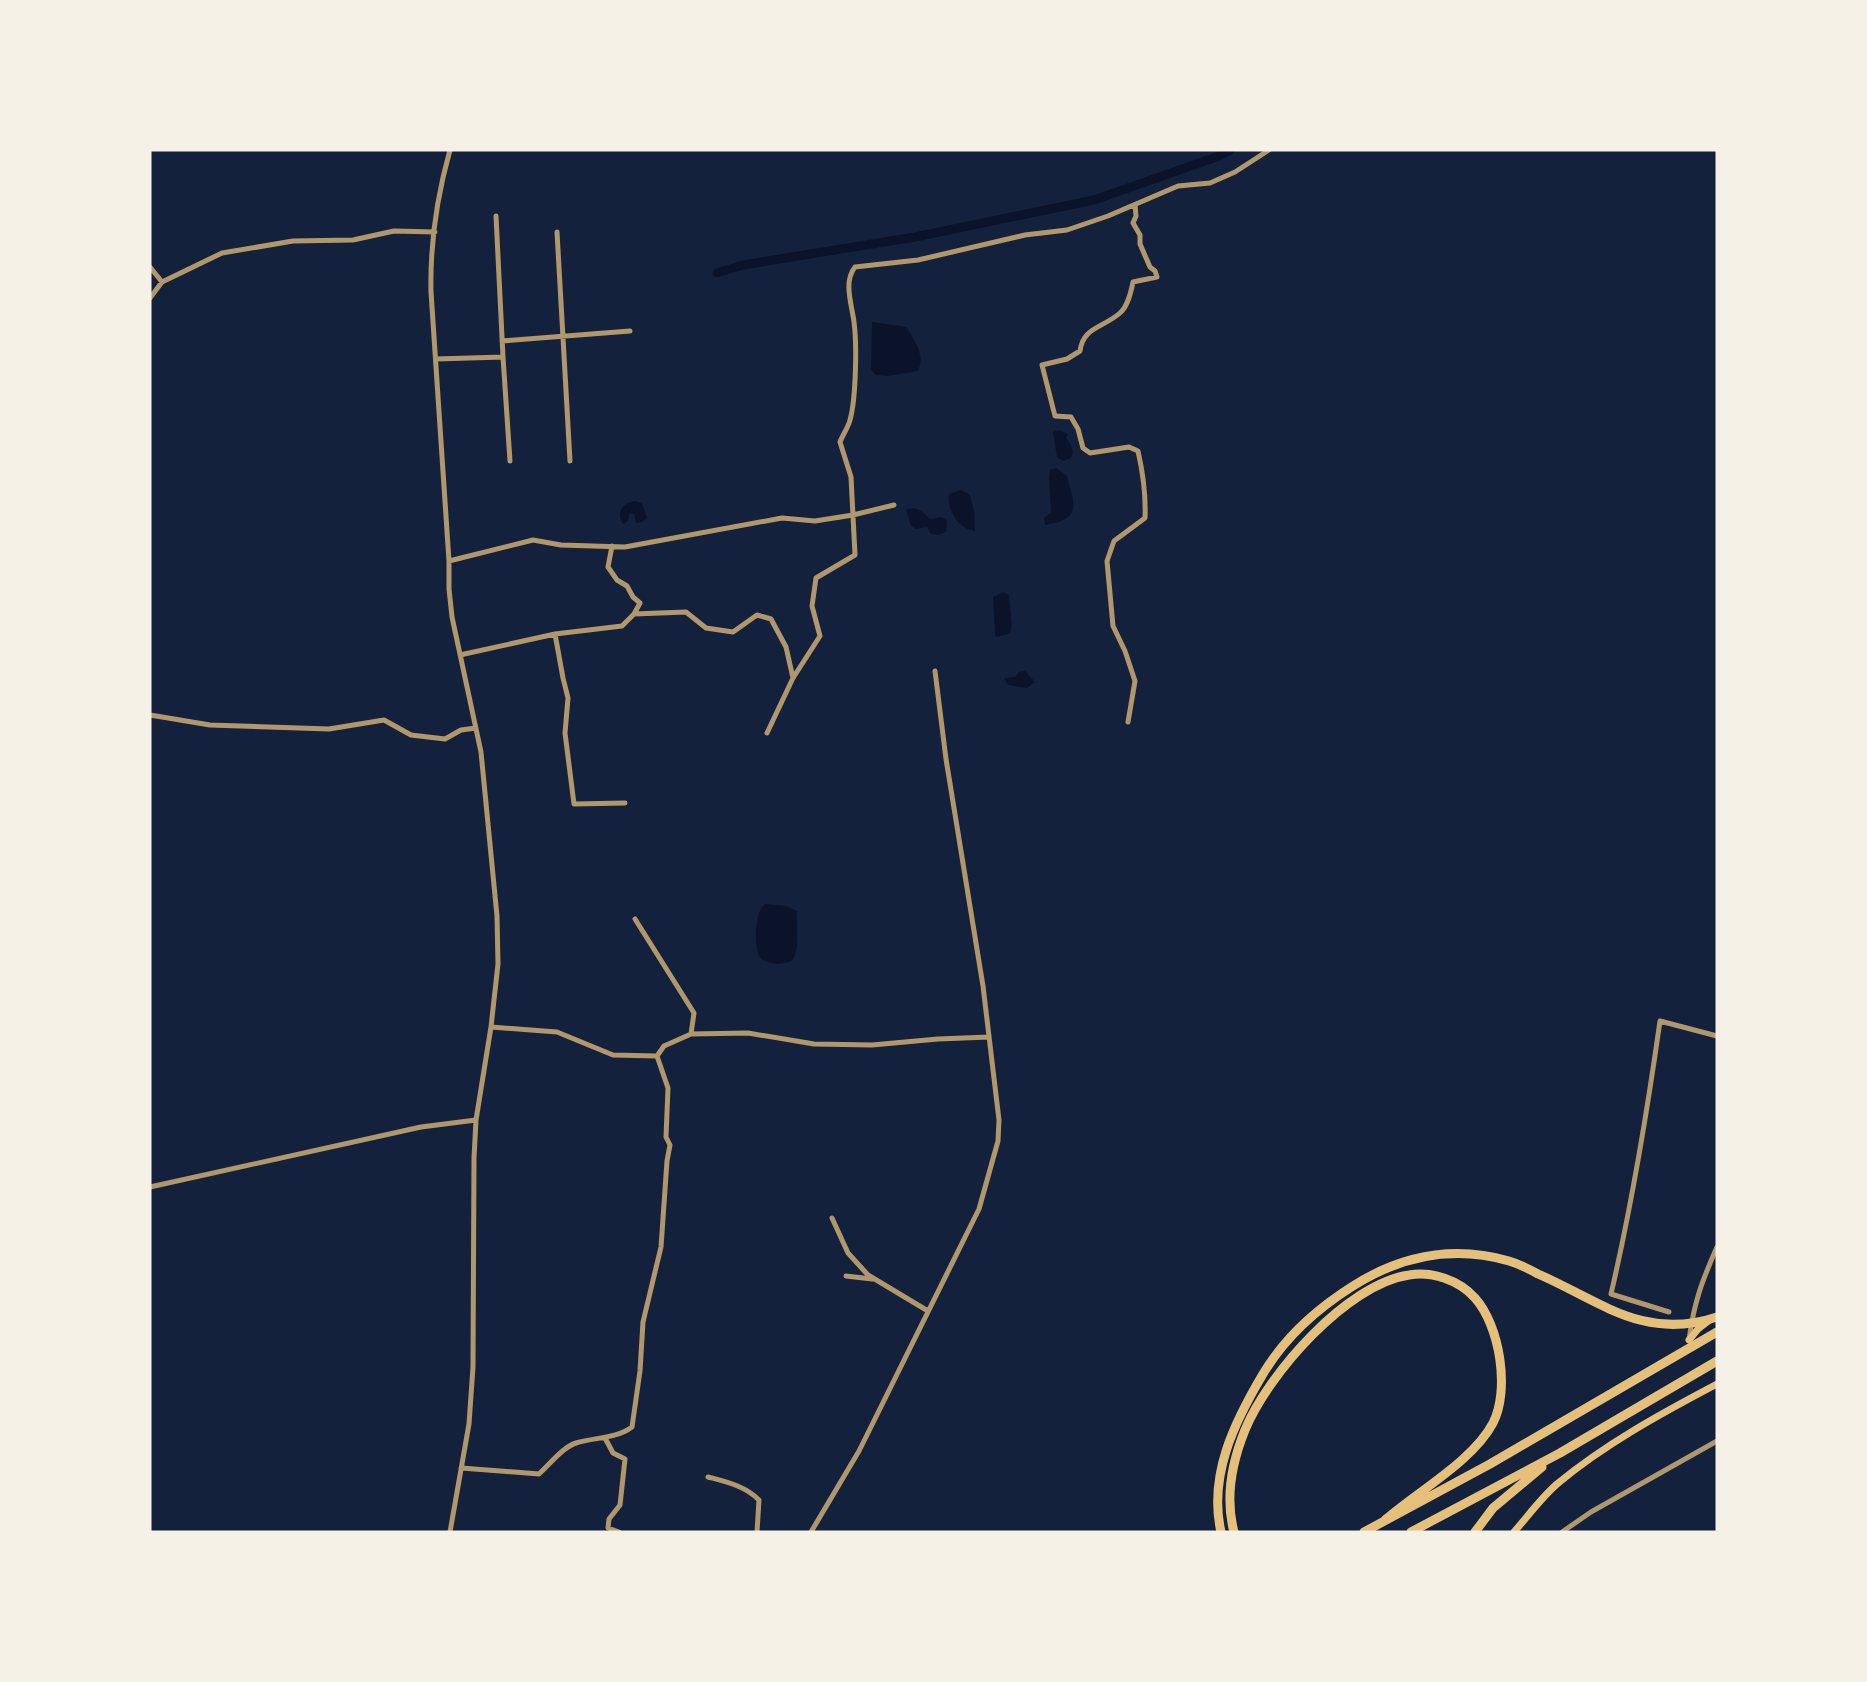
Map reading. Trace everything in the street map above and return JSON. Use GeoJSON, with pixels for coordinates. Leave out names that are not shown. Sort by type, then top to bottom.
{"type":"FeatureCollection","features":[{"type":"Feature","properties":{"kind":"highway"},"geometry":{"type":"LineString","coordinates":[[1221,1532],[1218,1490],[1224,1458],[1233,1429],[1267,1368],[1293,1335],[1330,1301],[1366,1278],[1402,1261],[1437,1253],[1474,1254],[1510,1261],[1629,1317],[1663,1325],[1699,1323],[1717,1316]]}},
{"type":"Feature","properties":{"kind":"highway"},"geometry":{"type":"LineString","coordinates":[[1234,1532],[1230,1518],[1229,1491],[1237,1452],[1245,1428],[1282,1369],[1329,1319],[1353,1300],[1378,1285],[1410,1275],[1425,1274],[1442,1277],[1475,1298],[1486,1314],[1496,1342],[1502,1371],[1501,1398],[1493,1422],[1477,1447],[1385,1520]]}},
{"type":"Feature","properties":{"kind":"highway"},"geometry":{"type":"LineString","coordinates":[[1364,1532],[1500,1458],[1717,1332]]}},
{"type":"Feature","properties":{"kind":"highway"},"geometry":{"type":"LineString","coordinates":[[1411,1532],[1560,1453],[1717,1361]]}},
{"type":"Feature","properties":{"kind":"highway"},"geometry":{"type":"LineString","coordinates":[[1475,1532],[1493,1508],[1560,1453]]}},
{"type":"Feature","properties":{"kind":"main road"},"geometry":{"type":"LineString","coordinates":[[1689,1340],[1698,1329],[1717,1316]]}},
{"type":"Feature","properties":{"kind":"main road"},"geometry":{"type":"LineString","coordinates":[[1514,1532],[1555,1486],[1583,1464],[1665,1412],[1717,1384]]}},
{"type":"Feature","properties":{"kind":"main road"},"geometry":{"type":"LineString","coordinates":[[1665,1412],[1672,1400]]}},
{"type":"Feature","properties":{"kind":"street"},"geometry":{"type":"LineString","coordinates":[[450,150],[441,182],[430,266],[450,598],[481,752],[498,940],[498,964],[491,1027],[476,1120],[469,1424],[450,1532]]}},
{"type":"Feature","properties":{"kind":"street"},"geometry":{"type":"LineString","coordinates":[[767,733],[793,678],[820,636],[812,606],[816,579],[855,555],[851,477],[840,442],[850,421],[854,388],[854,324],[849,287],[851,272],[855,267],[918,260],[1025,235],[1067,230],[1135,205],[1178,186],[1210,183],[1235,172],[1269,150]]}},
{"type":"Feature","properties":{"kind":"street"},"geometry":{"type":"LineString","coordinates":[[1128,722],[1135,681],[1125,651],[1113,626],[1107,561],[1114,541],[1145,518],[1146,499],[1140,459],[1138,451],[1129,447],[1089,453],[1083,448],[1078,429],[1071,417],[1055,416],[1042,365],[1066,359],[1080,351],[1082,339],[1089,332],[1099,328],[1122,311],[1131,293],[1133,282],[1157,277],[1155,271],[1149,267],[1140,244],[1140,235],[1132,223],[1136,216],[1135,205]]}},
{"type":"Feature","properties":{"kind":"street"},"geometry":{"type":"LineString","coordinates":[[496,216],[510,461]]}},
{"type":"Feature","properties":{"kind":"street"},"geometry":{"type":"LineString","coordinates":[[150,298],[162,282],[222,253],[293,241],[353,240],[394,231],[435,232]]}},
{"type":"Feature","properties":{"kind":"street"},"geometry":{"type":"LineString","coordinates":[[557,232],[570,461]]}},
{"type":"Feature","properties":{"kind":"street"},"geometry":{"type":"LineString","coordinates":[[150,267],[162,282]]}},
{"type":"Feature","properties":{"kind":"street"},"geometry":{"type":"LineString","coordinates":[[502,341],[630,331]]}},
{"type":"Feature","properties":{"kind":"street"},"geometry":{"type":"LineString","coordinates":[[436,359],[503,357]]}},
{"type":"Feature","properties":{"kind":"street"},"geometry":{"type":"LineString","coordinates":[[449,561],[533,540],[561,545],[626,547],[782,518],[815,521],[894,505]]}},
{"type":"Feature","properties":{"kind":"street"},"geometry":{"type":"LineString","coordinates":[[460,655],[555,634],[621,626],[634,614],[640,603],[633,597],[627,586],[617,580],[608,567],[612,546]]}},
{"type":"Feature","properties":{"kind":"street"},"geometry":{"type":"LineString","coordinates":[[634,614],[686,612],[706,628],[733,632],[757,615],[771,619],[786,647],[793,678]]}},
{"type":"Feature","properties":{"kind":"street"},"geometry":{"type":"LineString","coordinates":[[555,634],[568,698],[565,733],[574,804],[625,803]]}},
{"type":"Feature","properties":{"kind":"street"},"geometry":{"type":"LineString","coordinates":[[811,1532],[859,1451],[979,1209],[998,1142],[999,1120],[983,986],[946,759],[935,672]]}},
{"type":"Feature","properties":{"kind":"street"},"geometry":{"type":"LineString","coordinates":[[150,715],[210,725],[329,729],[384,720],[411,735],[444,740],[461,730],[476,728]]}},
{"type":"Feature","properties":{"kind":"street"},"geometry":{"type":"LineString","coordinates":[[634,919],[694,1013],[691,1034]]}},
{"type":"Feature","properties":{"kind":"street"},"geometry":{"type":"LineString","coordinates":[[1669,1312],[1611,1294],[1630,1210],[1660,1021],[1717,1036]]}},
{"type":"Feature","properties":{"kind":"street"},"geometry":{"type":"LineString","coordinates":[[491,1027],[557,1032],[613,1055],[657,1056]]}},
{"type":"Feature","properties":{"kind":"street"},"geometry":{"type":"LineString","coordinates":[[657,1056],[664,1046],[691,1034],[748,1033],[814,1044],[872,1045],[989,1037]]}},
{"type":"Feature","properties":{"kind":"street"},"geometry":{"type":"LineString","coordinates":[[461,1468],[539,1474],[574,1443],[627,1432],[632,1427],[640,1371],[643,1322],[661,1247],[670,1145],[666,1137],[668,1088],[657,1056]]}},
{"type":"Feature","properties":{"kind":"street"},"geometry":{"type":"LineString","coordinates":[[150,1187],[421,1127],[476,1120]]}},
{"type":"Feature","properties":{"kind":"street"},"geometry":{"type":"LineString","coordinates":[[832,1218],[848,1253],[868,1275],[928,1311]]}},
{"type":"Feature","properties":{"kind":"street"},"geometry":{"type":"LineString","coordinates":[[1689,1340],[1694,1308],[1701,1284],[1717,1247]]}},
{"type":"Feature","properties":{"kind":"street"},"geometry":{"type":"LineString","coordinates":[[846,1276],[876,1280]]}},
{"type":"Feature","properties":{"kind":"street"},"geometry":{"type":"LineString","coordinates":[[605,1438],[613,1453],[625,1459],[620,1505],[609,1519],[608,1528],[619,1532]]}},
{"type":"Feature","properties":{"kind":"street"},"geometry":{"type":"LineString","coordinates":[[1562,1532],[1591,1512],[1717,1441]]}},
{"type":"Feature","properties":{"kind":"street"},"geometry":{"type":"LineString","coordinates":[[708,1477],[732,1483],[751,1492],[759,1500],[757,1532]]}},
{"type":"Feature","properties":{"kind":"water"},"geometry":{"type":"Polygon","coordinates":[[[872,322],[907,327],[920,354],[918,371],[888,376],[876,375],[871,369],[872,322]]]}},
{"type":"Feature","properties":{"kind":"water"},"geometry":{"type":"Polygon","coordinates":[[[1059,430],[1068,434],[1066,438],[1072,450],[1071,458],[1063,461],[1057,457],[1053,432],[1059,430]]]}},
{"type":"Feature","properties":{"kind":"water"},"geometry":{"type":"Polygon","coordinates":[[[1056,468],[1067,476],[1073,509],[1065,519],[1045,525],[1044,518],[1051,513],[1050,470],[1056,468]]]}},
{"type":"Feature","properties":{"kind":"water"},"geometry":{"type":"Polygon","coordinates":[[[961,490],[970,495],[974,510],[975,531],[963,527],[952,512],[949,494],[961,490]]]}},
{"type":"Feature","properties":{"kind":"water"},"geometry":{"type":"Polygon","coordinates":[[[635,501],[642,503],[647,518],[636,523],[634,514],[630,513],[628,521],[623,524],[620,512],[624,506],[635,501]]]}},
{"type":"Feature","properties":{"kind":"water"},"geometry":{"type":"Polygon","coordinates":[[[914,508],[930,519],[942,517],[947,521],[946,532],[938,535],[931,534],[927,527],[916,529],[911,526],[906,509],[914,508]]]}},
{"type":"Feature","properties":{"kind":"water"},"geometry":{"type":"Polygon","coordinates":[[[1003,592],[1009,595],[1012,626],[1010,633],[997,637],[995,636],[993,597],[1003,592]]]}},
{"type":"Feature","properties":{"kind":"water"},"geometry":{"type":"Polygon","coordinates":[[[1025,671],[1035,682],[1027,688],[1008,685],[1004,678],[1015,677],[1019,672],[1025,671]]]}},
{"type":"Feature","properties":{"kind":"water"},"geometry":{"type":"Polygon","coordinates":[[[765,904],[787,906],[797,911],[797,946],[791,961],[777,964],[760,957],[756,945],[756,929],[759,914],[765,904]]]}},
{"type":"Feature","properties":{"kind":"waterway"},"geometry":{"type":"LineString","coordinates":[[717,273],[743,265],[915,237],[1094,200],[1219,156],[1230,150]]}}]}
